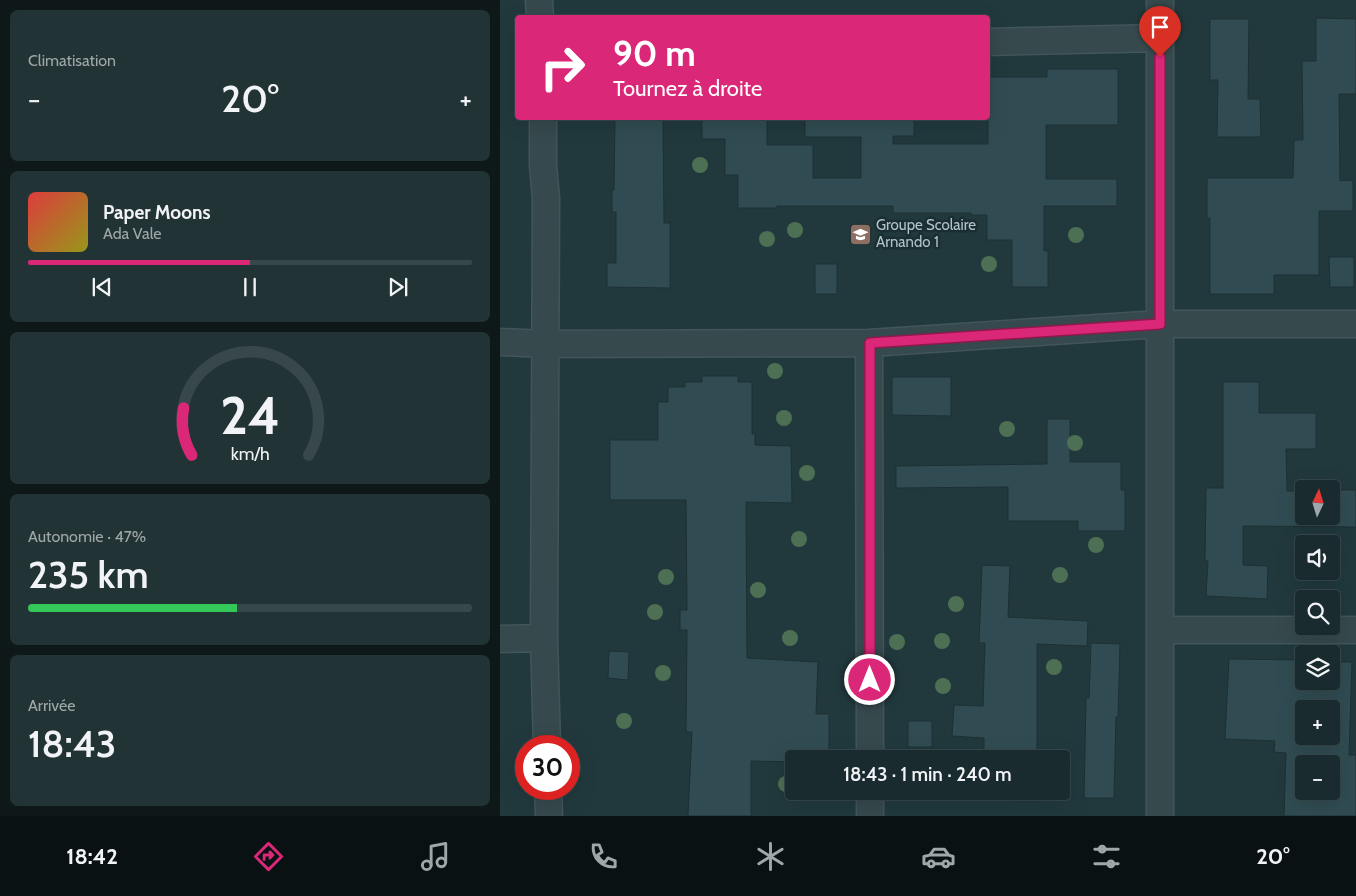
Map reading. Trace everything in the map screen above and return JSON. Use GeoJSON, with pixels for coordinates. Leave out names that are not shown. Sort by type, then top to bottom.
{"type":"FeatureCollection","features":[{"type":"Feature","properties":{"kind":"street"},"geometry":{"type":"LineString","coordinates":[[539,0],[540,15]]}},
{"type":"Feature","properties":{"kind":"street"},"geometry":{"type":"LineString","coordinates":[[1160,0],[1160,816]]}},
{"type":"Feature","properties":{"kind":"street"},"geometry":{"type":"LineString","coordinates":[[990,42],[1160,38]]}},
{"type":"Feature","properties":{"kind":"street"},"geometry":{"type":"LineString","coordinates":[[543,120],[543,165],[546,199],[544,638],[547,735]]}},
{"type":"Feature","properties":{"kind":"street"},"geometry":{"type":"LineString","coordinates":[[500,342],[545,344],[870,343],[1160,324],[1356,324]]}},
{"type":"Feature","properties":{"kind":"street"},"geometry":{"type":"LineString","coordinates":[[870,343],[870,750]]}},
{"type":"Feature","properties":{"kind":"street"},"geometry":{"type":"LineString","coordinates":[[1160,630],[1356,630]]}},
{"type":"Feature","properties":{"kind":"street"},"geometry":{"type":"LineString","coordinates":[[500,639],[544,638]]}},
{"type":"Feature","properties":{"kind":"street"},"geometry":{"type":"LineString","coordinates":[[548,800],[549,816]]}},
{"type":"Feature","properties":{"kind":"street"},"geometry":{"type":"LineString","coordinates":[[870,800],[870,816]]}},
{"type":"Feature","properties":{"kind":"building"},"geometry":{"type":"Polygon","coordinates":[[[1316,18],[1356,19],[1356,94],[1339,94],[1340,181],[1353,180],[1353,211],[1319,211],[1319,275],[1274,275],[1274,294],[1210,294],[1210,218],[1207,218],[1207,178],[1293,178],[1294,140],[1303,140],[1302,61],[1316,61],[1316,18]]]}},
{"type":"Feature","properties":{"kind":"building"},"geometry":{"type":"Polygon","coordinates":[[[1210,19],[1249,19],[1248,99],[1260,99],[1261,137],[1217,137],[1218,80],[1210,80],[1210,19]]]}},
{"type":"Feature","properties":{"kind":"building"},"geometry":{"type":"Polygon","coordinates":[[[1047,69],[1118,69],[1118,125],[1046,125],[1046,179],[1117,179],[1117,206],[1044,206],[1044,251],[1048,251],[1048,287],[1012,287],[1012,240],[987,240],[987,215],[971,215],[971,213],[893,213],[893,206],[738,208],[738,175],[725,175],[725,139],[702,139],[702,120],[767,120],[767,145],[813,145],[813,178],[861,178],[861,137],[805,137],[805,120],[914,120],[914,136],[893,136],[893,144],[988,144],[990,77],[1047,77],[1047,69]]]}},
{"type":"Feature","properties":{"kind":"building"},"geometry":{"type":"Polygon","coordinates":[[[615,120],[663,120],[664,223],[670,223],[670,288],[607,287],[607,263],[616,263],[616,212],[612,212],[612,190],[614,190],[615,120]]]}},
{"type":"Feature","properties":{"kind":"building"},"geometry":{"type":"Polygon","coordinates":[[[1329,257],[1354,257],[1354,287],[1330,287],[1329,257]]]}},
{"type":"Feature","properties":{"kind":"building"},"geometry":{"type":"Polygon","coordinates":[[[815,264],[837,264],[837,294],[815,294],[815,264]]]}},
{"type":"Feature","properties":{"kind":"building"},"geometry":{"type":"Polygon","coordinates":[[[702,376],[738,376],[738,382],[752,382],[752,434],[755,433],[755,445],[791,446],[792,503],[746,502],[747,658],[818,662],[816,714],[829,714],[829,750],[785,750],[785,762],[751,761],[751,816],[688,816],[692,732],[686,732],[687,630],[680,630],[680,610],[687,610],[686,500],[610,500],[610,440],[658,440],[658,402],[668,402],[668,387],[685,387],[685,382],[702,382],[702,376]]]}},
{"type":"Feature","properties":{"kind":"building"},"geometry":{"type":"Polygon","coordinates":[[[892,377],[951,377],[951,416],[892,415],[892,377]]]}},
{"type":"Feature","properties":{"kind":"building"},"geometry":{"type":"Polygon","coordinates":[[[1223,382],[1259,382],[1259,413],[1316,413],[1316,449],[1286,449],[1287,491],[1295,491],[1295,525],[1340,525],[1340,490],[1356,490],[1356,527],[1243,526],[1243,565],[1268,566],[1267,599],[1206,596],[1208,561],[1205,561],[1206,488],[1223,488],[1223,382]]]}},
{"type":"Feature","properties":{"kind":"building"},"geometry":{"type":"Polygon","coordinates":[[[1047,419],[1070,419],[1070,462],[1121,462],[1121,490],[1125,490],[1125,531],[1078,531],[1078,521],[1008,521],[1008,487],[896,488],[896,466],[1047,464],[1047,419]]]}},
{"type":"Feature","properties":{"kind":"building"},"geometry":{"type":"Polygon","coordinates":[[[982,565],[1010,566],[1008,617],[1088,621],[1087,646],[1037,644],[1037,750],[984,750],[984,738],[952,736],[954,705],[983,706],[985,643],[979,643],[982,565]]]}},
{"type":"Feature","properties":{"kind":"building"},"geometry":{"type":"Polygon","coordinates":[[[1091,643],[1120,644],[1114,798],[1084,798],[1086,698],[1089,698],[1091,643]]]}},
{"type":"Feature","properties":{"kind":"building"},"geometry":{"type":"Polygon","coordinates":[[[609,651],[629,652],[628,680],[608,678],[609,651]]]}},
{"type":"Feature","properties":{"kind":"building"},"geometry":{"type":"Polygon","coordinates":[[[1229,659],[1295,660],[1295,690],[1340,690],[1340,662],[1352,662],[1349,755],[1356,755],[1356,816],[1284,816],[1286,753],[1274,752],[1275,741],[1225,739],[1229,659]]]}},
{"type":"Feature","properties":{"kind":"building"},"geometry":{"type":"Polygon","coordinates":[[[908,721],[932,721],[932,747],[908,747],[908,721]]]}},
{"type":"Feature","properties":{"kind":"building"},"geometry":{"type":"Polygon","coordinates":[[[983,800],[1037,800],[1037,801],[983,800]]]}},
{"type":"Feature","properties":{"kind":"place","name":"Groupe Scolaire Arnando 1"},"geometry":{"type":"Point","coordinates":[860,234]}},
{"type":"Feature","properties":{"kind":"route"},"geometry":{"type":"LineString","coordinates":[[870,680],[870,343],[1160,324],[1160,57]]}}]}
